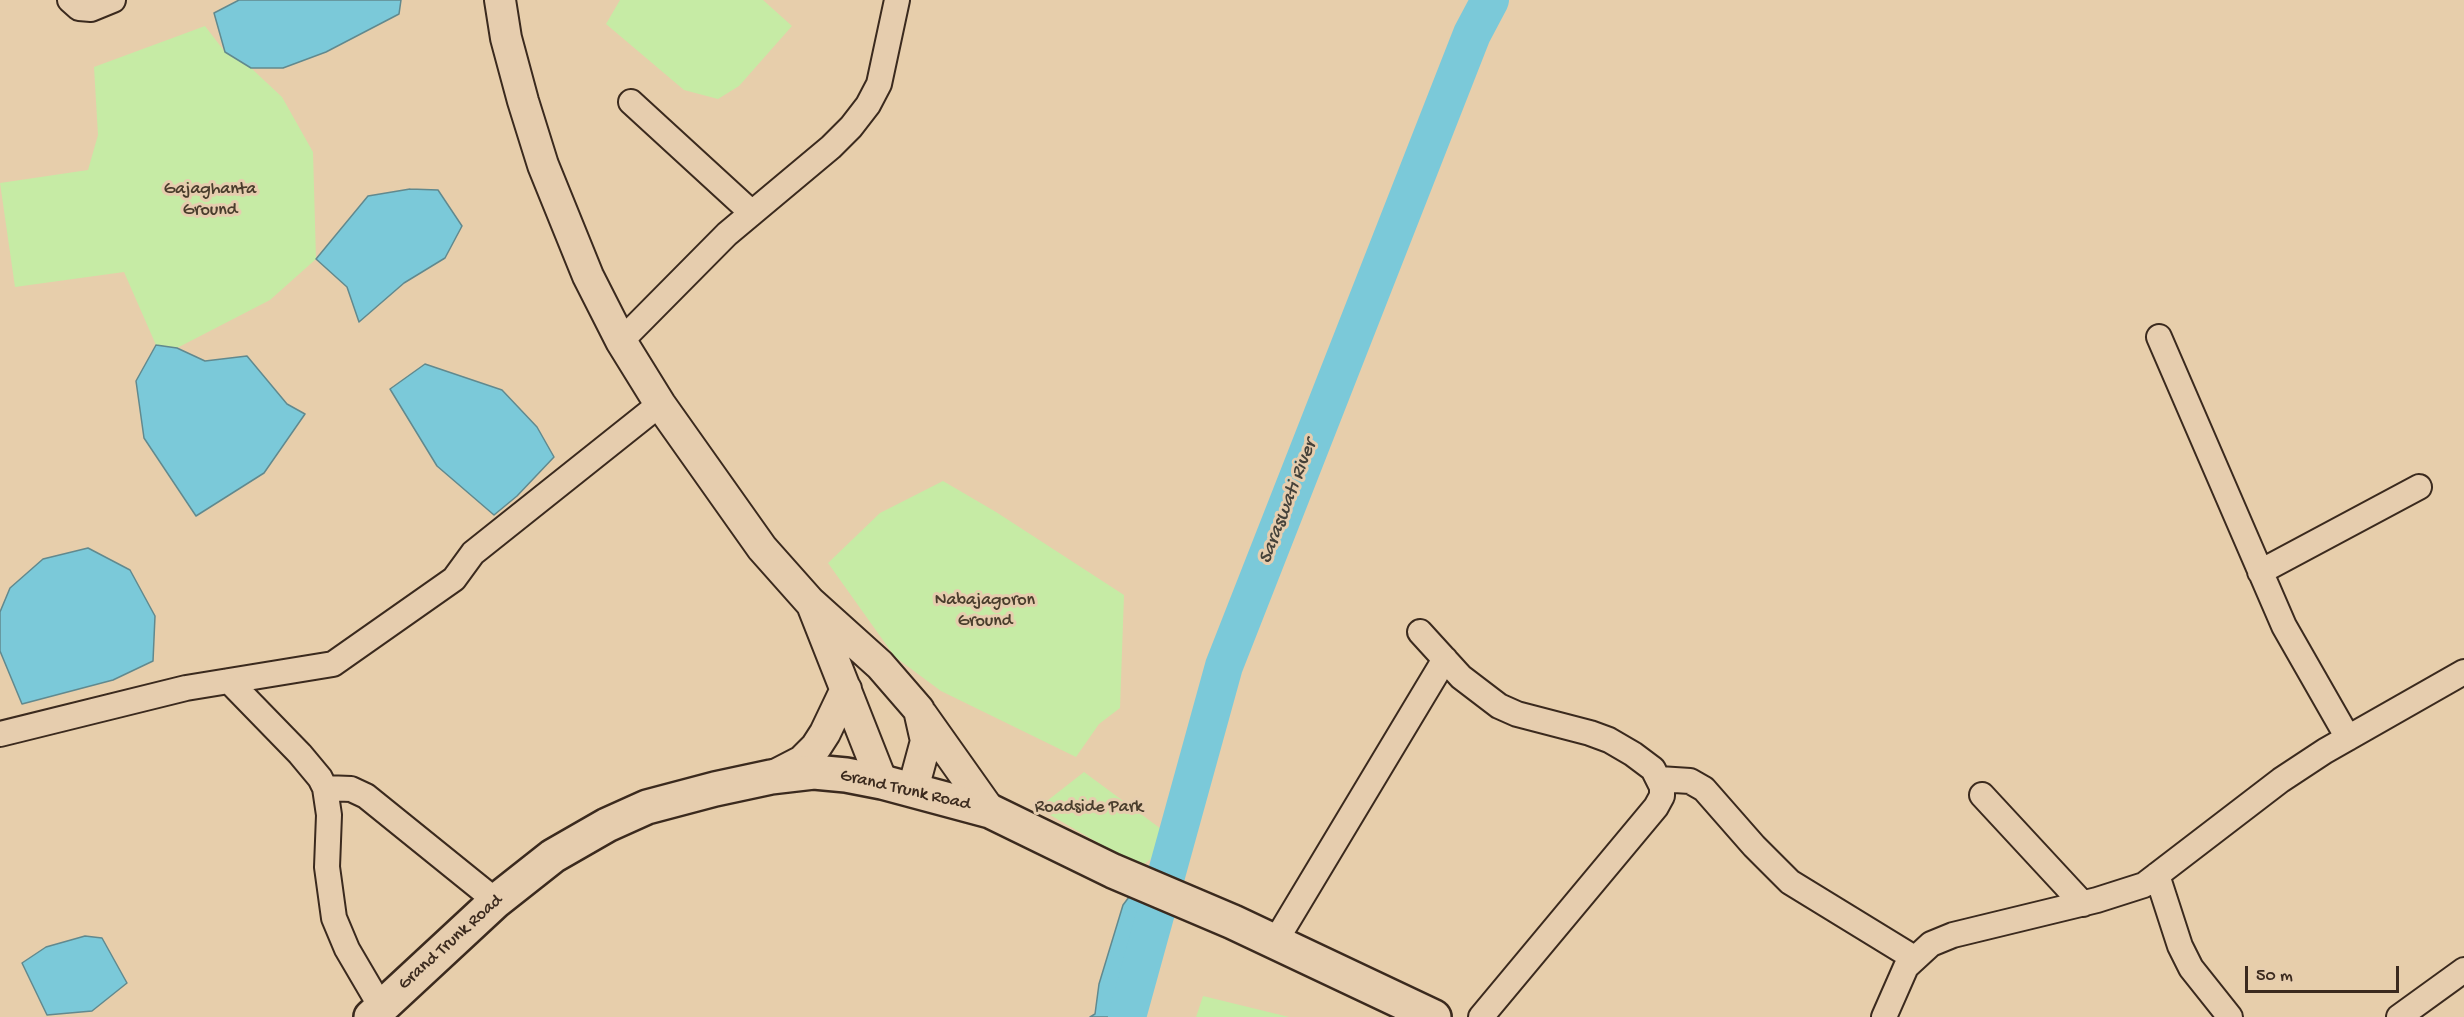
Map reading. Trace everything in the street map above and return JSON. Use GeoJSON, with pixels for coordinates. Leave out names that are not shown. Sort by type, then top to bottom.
{"type":"FeatureCollection","features":[{"type":"Feature","properties":{"kind":"highway","name":"Grand Trunk Road"},"geometry":{"type":"LineString","coordinates":[[376,1012],[496,901],[553,856],[607,825],[647,807],[771,777],[814,772],[846,775],[898,786],[990,811],[1113,871],[1233,922],[1434,1017]]}},
{"type":"Feature","properties":{"kind":"main road"},"geometry":{"type":"LineString","coordinates":[[500,0],[506,38],[543,165],[588,276],[621,341],[660,404],[762,548],[810,602],[880,665],[919,710],[990,811]]}},
{"type":"Feature","properties":{"kind":"main road"},"geometry":{"type":"LineString","coordinates":[[810,602],[846,689],[898,786],[926,741],[919,710]]}},
{"type":"Feature","properties":{"kind":"main road"},"geometry":{"type":"LineString","coordinates":[[771,777],[802,761],[816,747],[846,689]]}},
{"type":"Feature","properties":{"kind":"street"},"geometry":{"type":"LineString","coordinates":[[70,0],[79,8],[91,9],[113,0]]}},
{"type":"Feature","properties":{"kind":"street"},"geometry":{"type":"LineString","coordinates":[[621,341],[717,244],[831,147],[851,127],[868,105],[879,84],[897,0]]}},
{"type":"Feature","properties":{"kind":"street"},"geometry":{"type":"LineString","coordinates":[[631,102],[752,213]]}},
{"type":"Feature","properties":{"kind":"street"},"geometry":{"type":"LineString","coordinates":[[2158,337],[2260,572],[2304,663],[2348,738]]}},
{"type":"Feature","properties":{"kind":"street"},"geometry":{"type":"LineString","coordinates":[[0,734],[186,688],[333,664],[454,579],[473,553],[660,404]]}},
{"type":"Feature","properties":{"kind":"street"},"geometry":{"type":"LineString","coordinates":[[2260,572],[2419,487]]}},
{"type":"Feature","properties":{"kind":"street"},"geometry":{"type":"LineString","coordinates":[[1420,632],[1461,677],[1499,706],[1517,714],[1609,740],[1653,769],[1662,787],[1662,796],[1656,807],[1481,1017]]}},
{"type":"Feature","properties":{"kind":"street"},"geometry":{"type":"LineString","coordinates":[[1275,942],[1444,659]]}},
{"type":"Feature","properties":{"kind":"street"},"geometry":{"type":"LineString","coordinates":[[1884,1017],[1906,967],[1931,944],[1953,935],[2083,904],[2144,885],[2281,780],[2348,738],[2464,672]]}},
{"type":"Feature","properties":{"kind":"street"},"geometry":{"type":"LineString","coordinates":[[230,681],[300,754],[320,778],[325,788],[329,815],[327,867],[334,918],[376,1012]]}},
{"type":"Feature","properties":{"kind":"street"},"geometry":{"type":"LineString","coordinates":[[1659,779],[1690,781],[1704,789],[1754,846],[1790,882],[1914,958]]}},
{"type":"Feature","properties":{"kind":"street"},"geometry":{"type":"LineString","coordinates":[[325,788],[351,789],[366,796],[496,901]]}},
{"type":"Feature","properties":{"kind":"street"},"geometry":{"type":"LineString","coordinates":[[1982,795],[2083,904]]}},
{"type":"Feature","properties":{"kind":"street"},"geometry":{"type":"LineString","coordinates":[[2157,875],[2180,946],[2191,968],[2230,1017]]}},
{"type":"Feature","properties":{"kind":"street"},"geometry":{"type":"LineString","coordinates":[[2403,1016],[2464,970]]}},
{"type":"Feature","properties":{"kind":"green space"},"geometry":{"type":"Polygon","coordinates":[[[620,0],[763,0],[792,26],[739,86],[718,99],[684,90],[606,24],[620,0]]]}},
{"type":"Feature","properties":{"kind":"green space","name":"Gajaghanta Ground"},"geometry":{"type":"Polygon","coordinates":[[[205,26],[225,52],[251,68],[282,97],[313,152],[316,259],[270,300],[177,348],[156,345],[124,272],[15,287],[0,183],[88,170],[98,135],[94,67],[205,26]]]}},
{"type":"Feature","properties":{"kind":"green space","name":"Nabajagoron Ground"},"geometry":{"type":"Polygon","coordinates":[[[943,481],[996,512],[1124,595],[1120,708],[1099,724],[1076,757],[941,691],[895,657],[828,563],[880,513],[943,481]]]}},
{"type":"Feature","properties":{"kind":"green space","name":"Roadside Park"},"geometry":{"type":"Polygon","coordinates":[[[1084,772],[1176,840],[1140,867],[1038,808],[1084,772]]]}},
{"type":"Feature","properties":{"kind":"green space"},"geometry":{"type":"Polygon","coordinates":[[[1203,996],[1289,1017],[1196,1017],[1203,996]]]}},
{"type":"Feature","properties":{"kind":"water"},"geometry":{"type":"Polygon","coordinates":[[[239,0],[401,0],[399,14],[326,52],[283,68],[251,68],[225,52],[214,13],[239,0]]]}},
{"type":"Feature","properties":{"kind":"water"},"geometry":{"type":"Polygon","coordinates":[[[410,189],[438,190],[462,226],[445,258],[404,283],[359,322],[347,287],[316,259],[368,196],[410,189]]]}},
{"type":"Feature","properties":{"kind":"water"},"geometry":{"type":"Polygon","coordinates":[[[156,345],[177,348],[205,361],[247,356],[287,404],[305,414],[264,473],[196,516],[144,438],[136,381],[156,345]]]}},
{"type":"Feature","properties":{"kind":"water"},"geometry":{"type":"Polygon","coordinates":[[[425,364],[502,390],[537,427],[554,457],[517,496],[494,515],[437,466],[390,389],[425,364]]]}},
{"type":"Feature","properties":{"kind":"water"},"geometry":{"type":"Polygon","coordinates":[[[88,548],[130,570],[155,616],[153,661],[113,680],[22,704],[0,651],[0,612],[10,588],[43,559],[88,548]]]}},
{"type":"Feature","properties":{"kind":"water"},"geometry":{"type":"Polygon","coordinates":[[[1132,893],[1158,904],[1127,1017],[1090,1017],[1095,1014],[1099,984],[1123,905],[1132,893]]]}},
{"type":"Feature","properties":{"kind":"water"},"geometry":{"type":"Polygon","coordinates":[[[85,936],[102,938],[127,983],[92,1011],[47,1015],[22,963],[46,947],[85,936]]]}},
{"type":"Feature","properties":{"kind":"waterway","name":"Saraswati River"},"geometry":{"type":"LineString","coordinates":[[1127,1017],[1224,666],[1472,34],[1490,0]]}}]}
